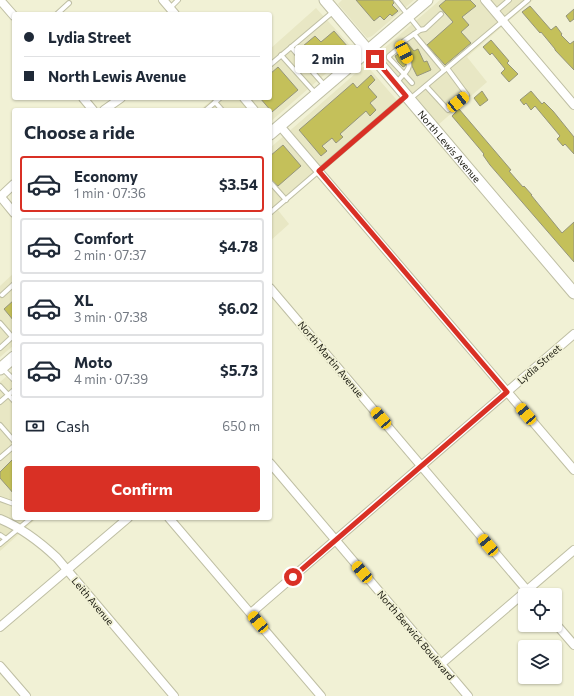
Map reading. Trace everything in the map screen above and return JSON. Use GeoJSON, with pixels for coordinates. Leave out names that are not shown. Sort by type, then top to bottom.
{"type":"FeatureCollection","features":[{"type":"Feature","properties":{"kind":"main road","name":"North Lewis Avenue"},"geometry":{"type":"LineString","coordinates":[[325,0],[574,293]]}},
{"type":"Feature","properties":{"kind":"main road"},"geometry":{"type":"LineString","coordinates":[[273,130],[426,0]]}},
{"type":"Feature","properties":{"kind":"main road"},"geometry":{"type":"LineString","coordinates":[[1,369],[12,359]]}},
{"type":"Feature","properties":{"kind":"street"},"geometry":{"type":"LineString","coordinates":[[0,0],[12,14]]}},
{"type":"Feature","properties":{"kind":"street"},"geometry":{"type":"LineString","coordinates":[[163,0],[172,11]]}},
{"type":"Feature","properties":{"kind":"street"},"geometry":{"type":"LineString","coordinates":[[485,0],[574,105]]}},
{"type":"Feature","properties":{"kind":"street"},"geometry":{"type":"LineString","coordinates":[[85,100],[91,108]]}},
{"type":"Feature","properties":{"kind":"street"},"geometry":{"type":"LineString","coordinates":[[107,108],[118,100]]}},
{"type":"Feature","properties":{"kind":"street"},"geometry":{"type":"LineString","coordinates":[[246,100],[252,108]]}},
{"type":"Feature","properties":{"kind":"street"},"geometry":{"type":"LineString","coordinates":[[273,130],[319,171],[574,470]]}},
{"type":"Feature","properties":{"kind":"street"},"geometry":{"type":"LineString","coordinates":[[12,186],[0,196],[12,210]]}},
{"type":"Feature","properties":{"kind":"street","name":"North Martin Avenue"},"geometry":{"type":"LineString","coordinates":[[272,290],[525,588]]}},
{"type":"Feature","properties":{"kind":"street","name":"Lydia Street"},"geometry":{"type":"LineString","coordinates":[[251,613],[574,334]]}},
{"type":"Feature","properties":{"kind":"street","name":"North Berwick Boulevard"},"geometry":{"type":"LineString","coordinates":[[272,466],[468,696]]}},
{"type":"Feature","properties":{"kind":"street","name":"Leith Avenue"},"geometry":{"type":"LineString","coordinates":[[0,519],[40,543],[57,558],[174,696]]}},
{"type":"Feature","properties":{"kind":"street"},"geometry":{"type":"LineString","coordinates":[[0,627],[126,520]]}},
{"type":"Feature","properties":{"kind":"street"},"geometry":{"type":"LineString","coordinates":[[171,520],[321,696]]}},
{"type":"Feature","properties":{"kind":"street"},"geometry":{"type":"LineString","coordinates":[[534,588],[574,550]]}},
{"type":"Feature","properties":{"kind":"street"},"geometry":{"type":"LineString","coordinates":[[441,664],[518,602]]}},
{"type":"Feature","properties":{"kind":"street"},"geometry":{"type":"LineString","coordinates":[[562,631],[574,645]]}},
{"type":"Feature","properties":{"kind":"street"},"geometry":{"type":"LineString","coordinates":[[0,666],[26,696]]}},
{"type":"Feature","properties":{"kind":"lane"},"geometry":{"type":"LineString","coordinates":[[172,11],[178,0]]}},
{"type":"Feature","properties":{"kind":"lane"},"geometry":{"type":"LineString","coordinates":[[396,0],[420,30]]}},
{"type":"Feature","properties":{"kind":"lane"},"geometry":{"type":"LineString","coordinates":[[495,12],[509,0]]}},
{"type":"Feature","properties":{"kind":"lane"},"geometry":{"type":"LineString","coordinates":[[272,211],[408,98],[426,86],[528,0]]}},
{"type":"Feature","properties":{"kind":"lane"},"geometry":{"type":"LineString","coordinates":[[59,12],[69,3]]}},
{"type":"Feature","properties":{"kind":"lane"},"geometry":{"type":"LineString","coordinates":[[272,63],[334,11]]}},
{"type":"Feature","properties":{"kind":"lane"},"geometry":{"type":"LineString","coordinates":[[407,41],[420,30],[425,29],[441,14]]}},
{"type":"Feature","properties":{"kind":"lane"},"geometry":{"type":"LineString","coordinates":[[414,34],[467,95],[448,110],[426,86]]}},
{"type":"Feature","properties":{"kind":"lane"},"geometry":{"type":"LineString","coordinates":[[396,84],[404,74],[409,66],[409,63],[400,46],[389,56],[389,58],[404,74],[412,83]]}},
{"type":"Feature","properties":{"kind":"lane"},"geometry":{"type":"LineString","coordinates":[[291,47],[326,86]]}},
{"type":"Feature","properties":{"kind":"lane"},"geometry":{"type":"LineString","coordinates":[[281,55],[316,94]]}},
{"type":"Feature","properties":{"kind":"lane"},"geometry":{"type":"LineString","coordinates":[[208,108],[218,100]]}},
{"type":"Feature","properties":{"kind":"lane"},"geometry":{"type":"LineString","coordinates":[[215,102],[220,108]]}},
{"type":"Feature","properties":{"kind":"lane"},"geometry":{"type":"LineString","coordinates":[[272,184],[286,200]]}},
{"type":"Feature","properties":{"kind":"lane"},"geometry":{"type":"LineString","coordinates":[[2,295],[12,286]]}},
{"type":"Feature","properties":{"kind":"lane"},"geometry":{"type":"LineString","coordinates":[[0,323],[12,337]]}},
{"type":"Feature","properties":{"kind":"lane"},"geometry":{"type":"LineString","coordinates":[[0,348],[12,339]]}},
{"type":"Feature","properties":{"kind":"lane"},"geometry":{"type":"LineString","coordinates":[[1,369],[12,378]]}},
{"type":"Feature","properties":{"kind":"lane"},"geometry":{"type":"LineString","coordinates":[[0,386],[12,399]]}},
{"type":"Feature","properties":{"kind":"lane"},"geometry":{"type":"LineString","coordinates":[[0,402],[12,391]]}},
{"type":"Feature","properties":{"kind":"lane"},"geometry":{"type":"LineString","coordinates":[[0,425],[12,440]]}},
{"type":"Feature","properties":{"kind":"lane"},"geometry":{"type":"LineString","coordinates":[[0,458],[12,448]]}},
{"type":"Feature","properties":{"kind":"lane"},"geometry":{"type":"LineString","coordinates":[[0,499],[12,503]]}},
{"type":"Feature","properties":{"kind":"lane"},"geometry":{"type":"LineString","coordinates":[[0,544],[28,520]]}},
{"type":"Feature","properties":{"kind":"lane"},"geometry":{"type":"LineString","coordinates":[[0,535],[6,539]]}},
{"type":"Feature","properties":{"kind":"shaded area"},"geometry":{"type":"Polygon","coordinates":[[[342,0],[414,0],[372,36],[367,38],[338,4],[342,0]]]}},
{"type":"Feature","properties":{"kind":"shaded area"},"geometry":{"type":"Polygon","coordinates":[[[440,0],[533,0],[467,57],[487,82],[438,125],[381,55],[381,51],[440,0]]]}},
{"type":"Feature","properties":{"kind":"shaded area"},"geometry":{"type":"Polygon","coordinates":[[[316,8],[348,43],[351,50],[272,120],[272,108],[202,108],[212,100],[272,100],[272,47],[316,8]]]}},
{"type":"Feature","properties":{"kind":"shaded area"},"geometry":{"type":"Polygon","coordinates":[[[363,67],[368,67],[401,105],[277,209],[289,224],[272,239],[272,146],[363,67]]]}},
{"type":"Feature","properties":{"kind":"shaded area"},"geometry":{"type":"Polygon","coordinates":[[[12,275],[12,347],[0,357],[0,286],[12,275]]]}},
{"type":"Feature","properties":{"kind":"shaded area"},"geometry":{"type":"Polygon","coordinates":[[[12,372],[12,520],[35,520],[0,551],[0,382],[12,372]]]}},
{"type":"Feature","properties":{"kind":"building"},"geometry":{"type":"Polygon","coordinates":[[[356,0],[393,0],[394,3],[392,5],[398,11],[392,16],[390,14],[384,20],[380,16],[374,21],[356,0]]]}},
{"type":"Feature","properties":{"kind":"building"},"geometry":{"type":"Polygon","coordinates":[[[446,0],[470,0],[476,6],[462,17],[469,25],[461,32],[471,43],[445,65],[427,45],[453,22],[439,6],[446,0]]]}},
{"type":"Feature","properties":{"kind":"building"},"geometry":{"type":"Polygon","coordinates":[[[530,6],[551,30],[556,26],[562,34],[561,35],[570,44],[574,41],[574,70],[522,12],[530,6]]]}},
{"type":"Feature","properties":{"kind":"building"},"geometry":{"type":"Polygon","coordinates":[[[574,9],[574,19],[570,22],[566,16],[574,9]]]}},
{"type":"Feature","properties":{"kind":"building"},"geometry":{"type":"Polygon","coordinates":[[[334,31],[348,47],[322,68],[303,46],[315,36],[321,42],[334,31]]]}},
{"type":"Feature","properties":{"kind":"building"},"geometry":{"type":"Polygon","coordinates":[[[491,40],[509,61],[507,63],[518,74],[509,82],[501,73],[505,69],[492,53],[490,55],[483,47],[491,40]]]}},
{"type":"Feature","properties":{"kind":"building"},"geometry":{"type":"Polygon","coordinates":[[[407,43],[414,51],[418,49],[424,62],[427,61],[431,70],[417,76],[412,66],[411,56],[404,47],[404,44],[407,43]]]}},
{"type":"Feature","properties":{"kind":"building"},"geometry":{"type":"Polygon","coordinates":[[[400,53],[406,63],[403,67],[395,56],[400,53]]]}},
{"type":"Feature","properties":{"kind":"building"},"geometry":{"type":"Polygon","coordinates":[[[278,67],[298,90],[272,112],[272,108],[269,108],[262,100],[272,100],[272,72],[278,67]]]}},
{"type":"Feature","properties":{"kind":"building"},"geometry":{"type":"Polygon","coordinates":[[[371,75],[375,80],[368,87],[377,97],[370,103],[376,110],[370,116],[366,111],[340,134],[343,137],[336,143],[332,138],[322,146],[327,151],[321,156],[299,130],[353,83],[357,88],[371,75]]]}},
{"type":"Feature","properties":{"kind":"building"},"geometry":{"type":"Polygon","coordinates":[[[482,91],[488,100],[480,106],[474,98],[482,91]]]}},
{"type":"Feature","properties":{"kind":"building"},"geometry":{"type":"Polygon","coordinates":[[[531,91],[542,104],[544,102],[553,111],[574,137],[574,154],[565,144],[563,146],[557,139],[560,136],[535,106],[531,110],[526,103],[524,105],[520,100],[531,91]]]}},
{"type":"Feature","properties":{"kind":"building"},"geometry":{"type":"Polygon","coordinates":[[[459,109],[511,170],[509,171],[532,195],[562,233],[574,222],[574,262],[490,165],[483,155],[484,154],[452,116],[459,109]]]}},
{"type":"Feature","properties":{"kind":"building"},"geometry":{"type":"Polygon","coordinates":[[[283,145],[301,166],[278,186],[272,181],[272,154],[283,145]]]}},
{"type":"Feature","properties":{"kind":"building"},"geometry":{"type":"Polygon","coordinates":[[[12,302],[12,319],[4,309],[12,302]]]}},
{"type":"Feature","properties":{"kind":"building"},"geometry":{"type":"Polygon","coordinates":[[[12,460],[12,492],[0,478],[0,472],[12,460]]]}},
{"type":"Feature","properties":{"kind":"route"},"geometry":{"type":"LineString","coordinates":[[293,577],[507,392],[319,171],[406,96],[375,59]]}}]}
